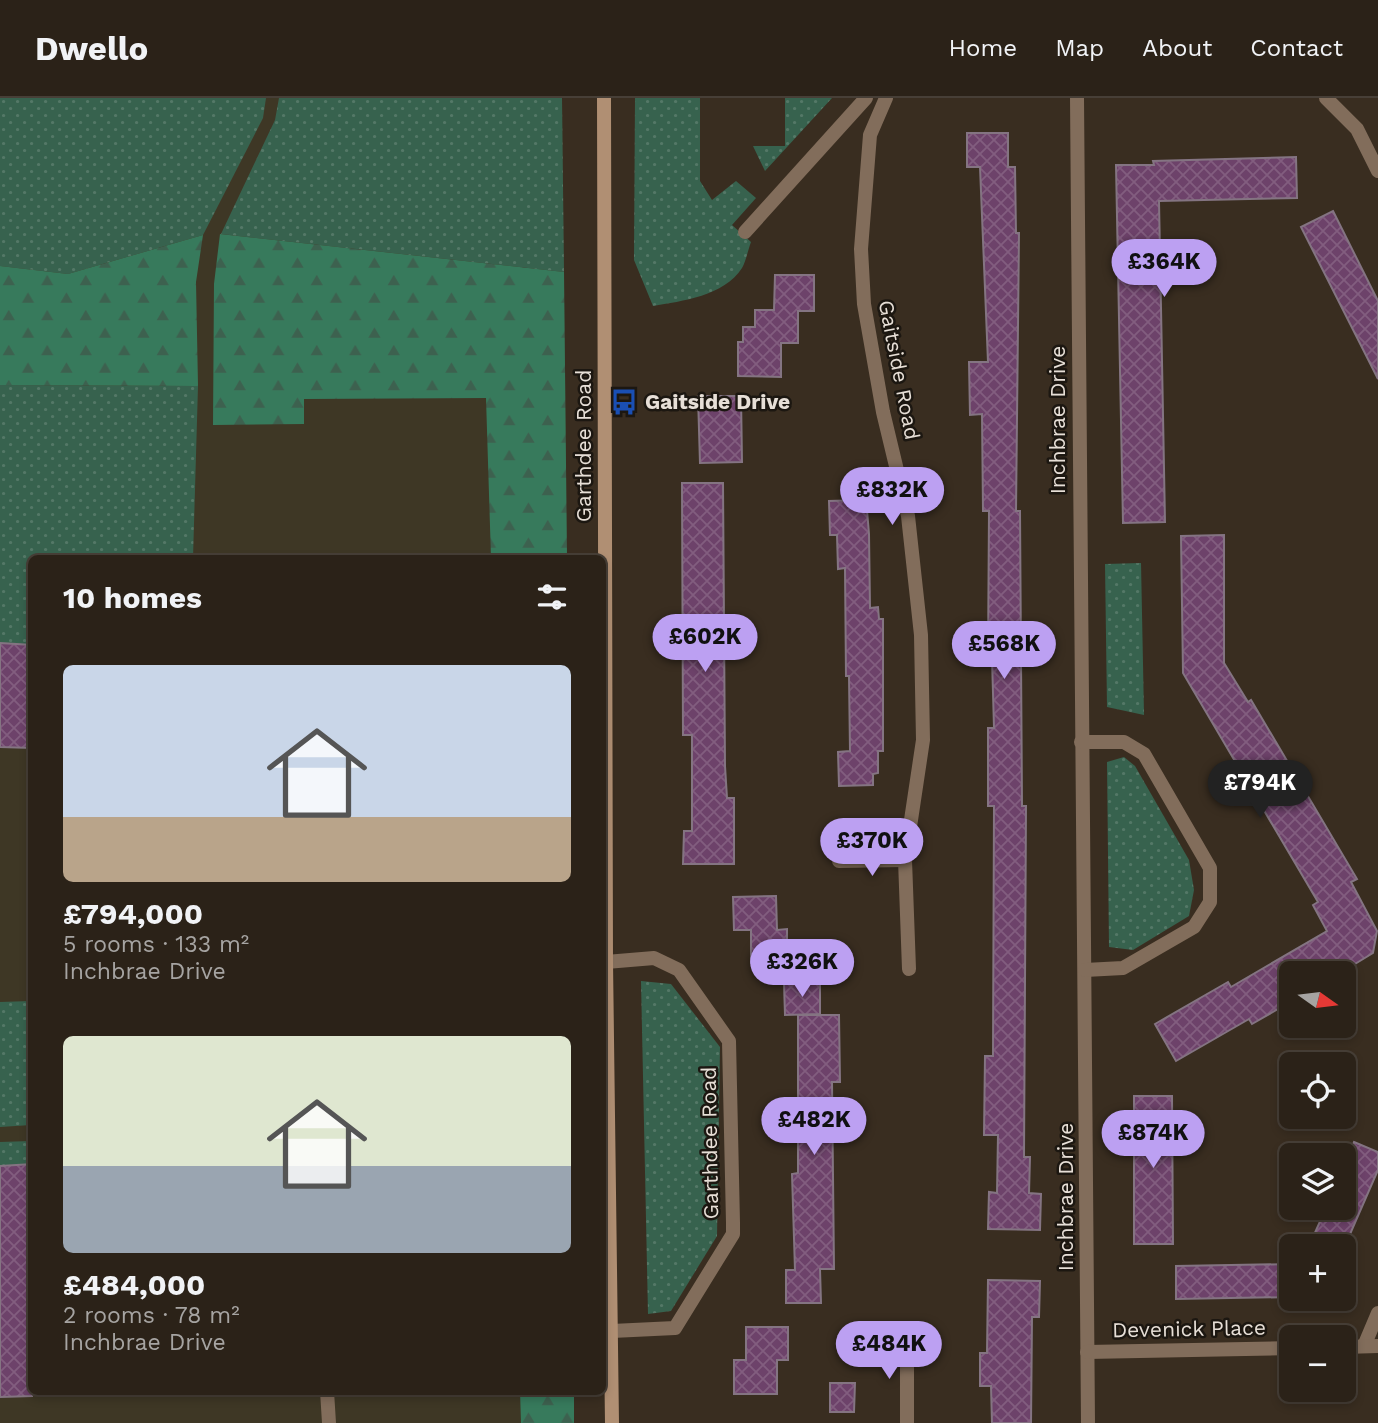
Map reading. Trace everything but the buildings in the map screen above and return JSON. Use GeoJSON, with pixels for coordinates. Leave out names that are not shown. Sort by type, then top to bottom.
{"type":"FeatureCollection","features":[{"type":"Feature","properties":{"kind":"street","name":"Garthdee Road"},"geometry":{"type":"LineString","coordinates":[[604,98],[605,555]]}},
{"type":"Feature","properties":{"kind":"street"},"geometry":{"type":"LineString","coordinates":[[745,232],[866,98]]}},
{"type":"Feature","properties":{"kind":"street","name":"Gaitside Road"},"geometry":{"type":"LineString","coordinates":[[886,98],[870,135],[861,249],[864,304],[883,412],[908,516],[922,635],[923,740],[905,860],[909,970]]}},
{"type":"Feature","properties":{"kind":"street","name":"Inchbrae Drive"},"geometry":{"type":"LineString","coordinates":[[1077,98],[1088,1423]]}},
{"type":"Feature","properties":{"kind":"street"},"geometry":{"type":"LineString","coordinates":[[1326,98],[1357,130],[1378,171]]}},
{"type":"Feature","properties":{"kind":"street"},"geometry":{"type":"LineString","coordinates":[[1082,742],[1124,743],[1144,754],[1210,868],[1210,902],[1194,927],[1123,968],[1085,970]]}},
{"type":"Feature","properties":{"kind":"street"},"geometry":{"type":"LineString","coordinates":[[839,861],[905,860]]}},
{"type":"Feature","properties":{"kind":"street","name":"Garthdee Road"},"geometry":{"type":"LineString","coordinates":[[612,1331],[675,1328],[733,1234],[729,1041],[679,970],[654,958],[606,962],[607,1220],[612,1331],[612,1423]]}},
{"type":"Feature","properties":{"kind":"street"},"geometry":{"type":"LineString","coordinates":[[1371,1346],[1378,1313]]}},
{"type":"Feature","properties":{"kind":"street"},"geometry":{"type":"LineString","coordinates":[[907,1340],[907,1423]]}},
{"type":"Feature","properties":{"kind":"street","name":"Devenick Place"},"geometry":{"type":"LineString","coordinates":[[1087,1352],[1279,1348]]}},
{"type":"Feature","properties":{"kind":"street"},"geometry":{"type":"LineString","coordinates":[[327,1395],[329,1423]]}},
{"type":"Feature","properties":{"kind":"shaded area"},"geometry":{"type":"Polygon","coordinates":[[[0,98],[562,98],[567,555],[28,555],[28,1395],[574,1395],[574,1423],[0,1423],[0,98]]]}},
{"type":"Feature","properties":{"kind":"green space"},"geometry":{"type":"Polygon","coordinates":[[[0,98],[266,98],[263,118],[203,235],[68,274],[0,266],[0,98]]]}},
{"type":"Feature","properties":{"kind":"green space"},"geometry":{"type":"Polygon","coordinates":[[[279,98],[562,98],[564,272],[221,234],[275,120],[279,98]]]}},
{"type":"Feature","properties":{"kind":"green space"},"geometry":{"type":"Polygon","coordinates":[[[635,98],[700,98],[700,181],[712,200],[736,181],[756,198],[732,225],[751,242],[742,268],[725,285],[702,296],[653,306],[634,260],[635,98]]]}},
{"type":"Feature","properties":{"kind":"green space"},"geometry":{"type":"Polygon","coordinates":[[[785,98],[832,98],[765,171],[753,146],[785,146],[785,98]]]}},
{"type":"Feature","properties":{"kind":"green space"},"geometry":{"type":"Polygon","coordinates":[[[220,234],[564,272],[567,555],[491,555],[486,398],[304,399],[304,424],[213,425],[214,284],[220,234]]]}},
{"type":"Feature","properties":{"kind":"green space"},"geometry":{"type":"Polygon","coordinates":[[[203,235],[196,282],[198,386],[0,385],[0,266],[68,274],[203,235]]]}},
{"type":"Feature","properties":{"kind":"green space"},"geometry":{"type":"Polygon","coordinates":[[[0,385],[198,386],[193,555],[28,555],[28,645],[0,643],[0,385]]]}},
{"type":"Feature","properties":{"kind":"green space"},"geometry":{"type":"Polygon","coordinates":[[[1141,563],[1144,715],[1107,707],[1105,564],[1141,563]]]}},
{"type":"Feature","properties":{"kind":"green space"},"geometry":{"type":"Polygon","coordinates":[[[1124,757],[1135,766],[1189,860],[1194,890],[1189,916],[1133,950],[1109,947],[1107,762],[1124,757]]]}},
{"type":"Feature","properties":{"kind":"green space"},"geometry":{"type":"Polygon","coordinates":[[[641,981],[671,984],[720,1047],[717,1236],[671,1311],[648,1314],[641,981]]]}},
{"type":"Feature","properties":{"kind":"green space"},"geometry":{"type":"Polygon","coordinates":[[[28,1001],[28,1125],[0,1127],[0,1002],[28,1001]]]}},
{"type":"Feature","properties":{"kind":"green space"},"geometry":{"type":"Polygon","coordinates":[[[28,1141],[28,1164],[0,1166],[0,1142],[28,1141]]]}},
{"type":"Feature","properties":{"kind":"green space"},"geometry":{"type":"Polygon","coordinates":[[[520,1395],[574,1395],[574,1423],[521,1423],[520,1395]]]}},
{"type":"Feature","properties":{"kind":"place","name":"Gaitside Drive"},"geometry":{"type":"Point","coordinates":[624,402]}}]}
